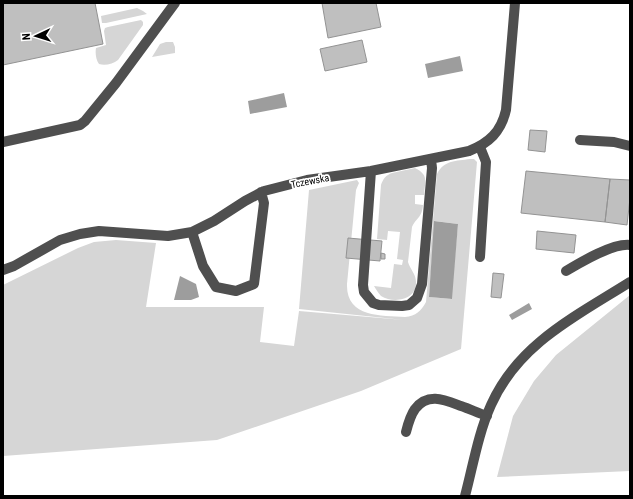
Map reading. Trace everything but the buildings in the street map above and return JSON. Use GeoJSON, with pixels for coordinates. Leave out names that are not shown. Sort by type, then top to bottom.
{"type":"FeatureCollection","features":[{"type":"Feature","properties":{"kind":"street"},"geometry":{"type":"LineString","coordinates":[[3,142],[80,125],[85,121],[116,83],[175,3]]}},
{"type":"Feature","properties":{"kind":"street","name":"Tczewska"},"geometry":{"type":"LineString","coordinates":[[3,270],[14,266],[60,240],[80,234],[99,231],[168,236],[192,232],[214,221],[245,201],[264,191],[308,180],[371,171],[469,151],[480,146],[489,140],[495,133],[500,126],[506,110],[515,3]]}},
{"type":"Feature","properties":{"kind":"street"},"geometry":{"type":"LineString","coordinates":[[580,140],[614,142],[630,146]]}},
{"type":"Feature","properties":{"kind":"street"},"geometry":{"type":"LineString","coordinates":[[480,146],[486,162],[480,257]]}},
{"type":"Feature","properties":{"kind":"street"},"geometry":{"type":"LineString","coordinates":[[371,171],[363,285],[364,292],[373,303],[379,305],[402,306],[409,304],[417,298],[422,284],[432,168],[431,158]]}},
{"type":"Feature","properties":{"kind":"street"},"geometry":{"type":"LineString","coordinates":[[192,232],[203,266],[216,288],[236,291],[254,284],[264,203],[261,192]]}},
{"type":"Feature","properties":{"kind":"street"},"geometry":{"type":"LineString","coordinates":[[566,270],[595,254],[619,246],[630,245]]}},
{"type":"Feature","properties":{"kind":"street"},"geometry":{"type":"LineString","coordinates":[[465,496],[475,454],[487,416],[491,405],[509,373],[522,358],[556,329],[630,282]]}},
{"type":"Feature","properties":{"kind":"street"},"geometry":{"type":"LineString","coordinates":[[406,432],[410,417],[415,409],[422,403],[430,400],[443,399],[487,416]]}},
{"type":"Feature","properties":{"kind":"shaded area"},"geometry":{"type":"Polygon","coordinates":[[[137,8],[147,14],[102,23],[101,16],[137,8]]]}},
{"type":"Feature","properties":{"kind":"shaded area"},"geometry":{"type":"Polygon","coordinates":[[[141,20],[143,25],[118,60],[114,63],[104,65],[99,64],[96,56],[96,48],[106,45],[105,28],[141,20]]]}},
{"type":"Feature","properties":{"kind":"shaded area"},"geometry":{"type":"Polygon","coordinates":[[[173,42],[175,53],[152,57],[160,44],[173,42]]]}},
{"type":"Feature","properties":{"kind":"shaded area"},"geometry":{"type":"Polygon","coordinates":[[[460,56],[463,71],[428,78],[425,64],[460,56]]]}},
{"type":"Feature","properties":{"kind":"shaded area"},"geometry":{"type":"Polygon","coordinates":[[[284,93],[287,107],[250,114],[248,101],[284,93]]]}},
{"type":"Feature","properties":{"kind":"shaded area"},"geometry":{"type":"Polygon","coordinates":[[[474,159],[477,162],[461,349],[361,391],[217,440],[3,456],[3,285],[78,248],[94,242],[116,240],[156,243],[146,307],[264,307],[260,342],[294,346],[299,311],[404,320],[299,309],[309,190],[357,180],[359,183],[356,190],[347,284],[348,295],[352,303],[359,309],[376,315],[412,316],[422,308],[426,302],[437,174],[443,166],[451,162],[474,159]],[[435,221],[429,297],[451,299],[458,224],[435,221]]]}},
{"type":"Feature","properties":{"kind":"shaded area"},"geometry":{"type":"Polygon","coordinates":[[[415,168],[422,173],[425,182],[424,195],[415,195],[415,204],[423,205],[420,215],[412,227],[408,262],[415,276],[415,288],[413,293],[404,299],[392,300],[381,296],[374,286],[391,288],[394,264],[402,265],[403,260],[397,259],[400,232],[388,231],[387,240],[377,239],[381,185],[385,178],[392,173],[415,168]]]}},
{"type":"Feature","properties":{"kind":"shaded area"},"geometry":{"type":"Polygon","coordinates":[[[434,221],[458,224],[452,299],[429,297],[434,221]]]}},
{"type":"Feature","properties":{"kind":"shaded area"},"geometry":{"type":"Polygon","coordinates":[[[180,276],[196,284],[199,297],[191,300],[174,300],[180,276]]]}},
{"type":"Feature","properties":{"kind":"shaded area"},"geometry":{"type":"Polygon","coordinates":[[[630,295],[630,471],[497,477],[513,416],[534,381],[556,355],[630,295]]]}},
{"type":"Feature","properties":{"kind":"shaded area"},"geometry":{"type":"Polygon","coordinates":[[[529,303],[532,309],[512,320],[509,315],[529,303]]]}}]}
